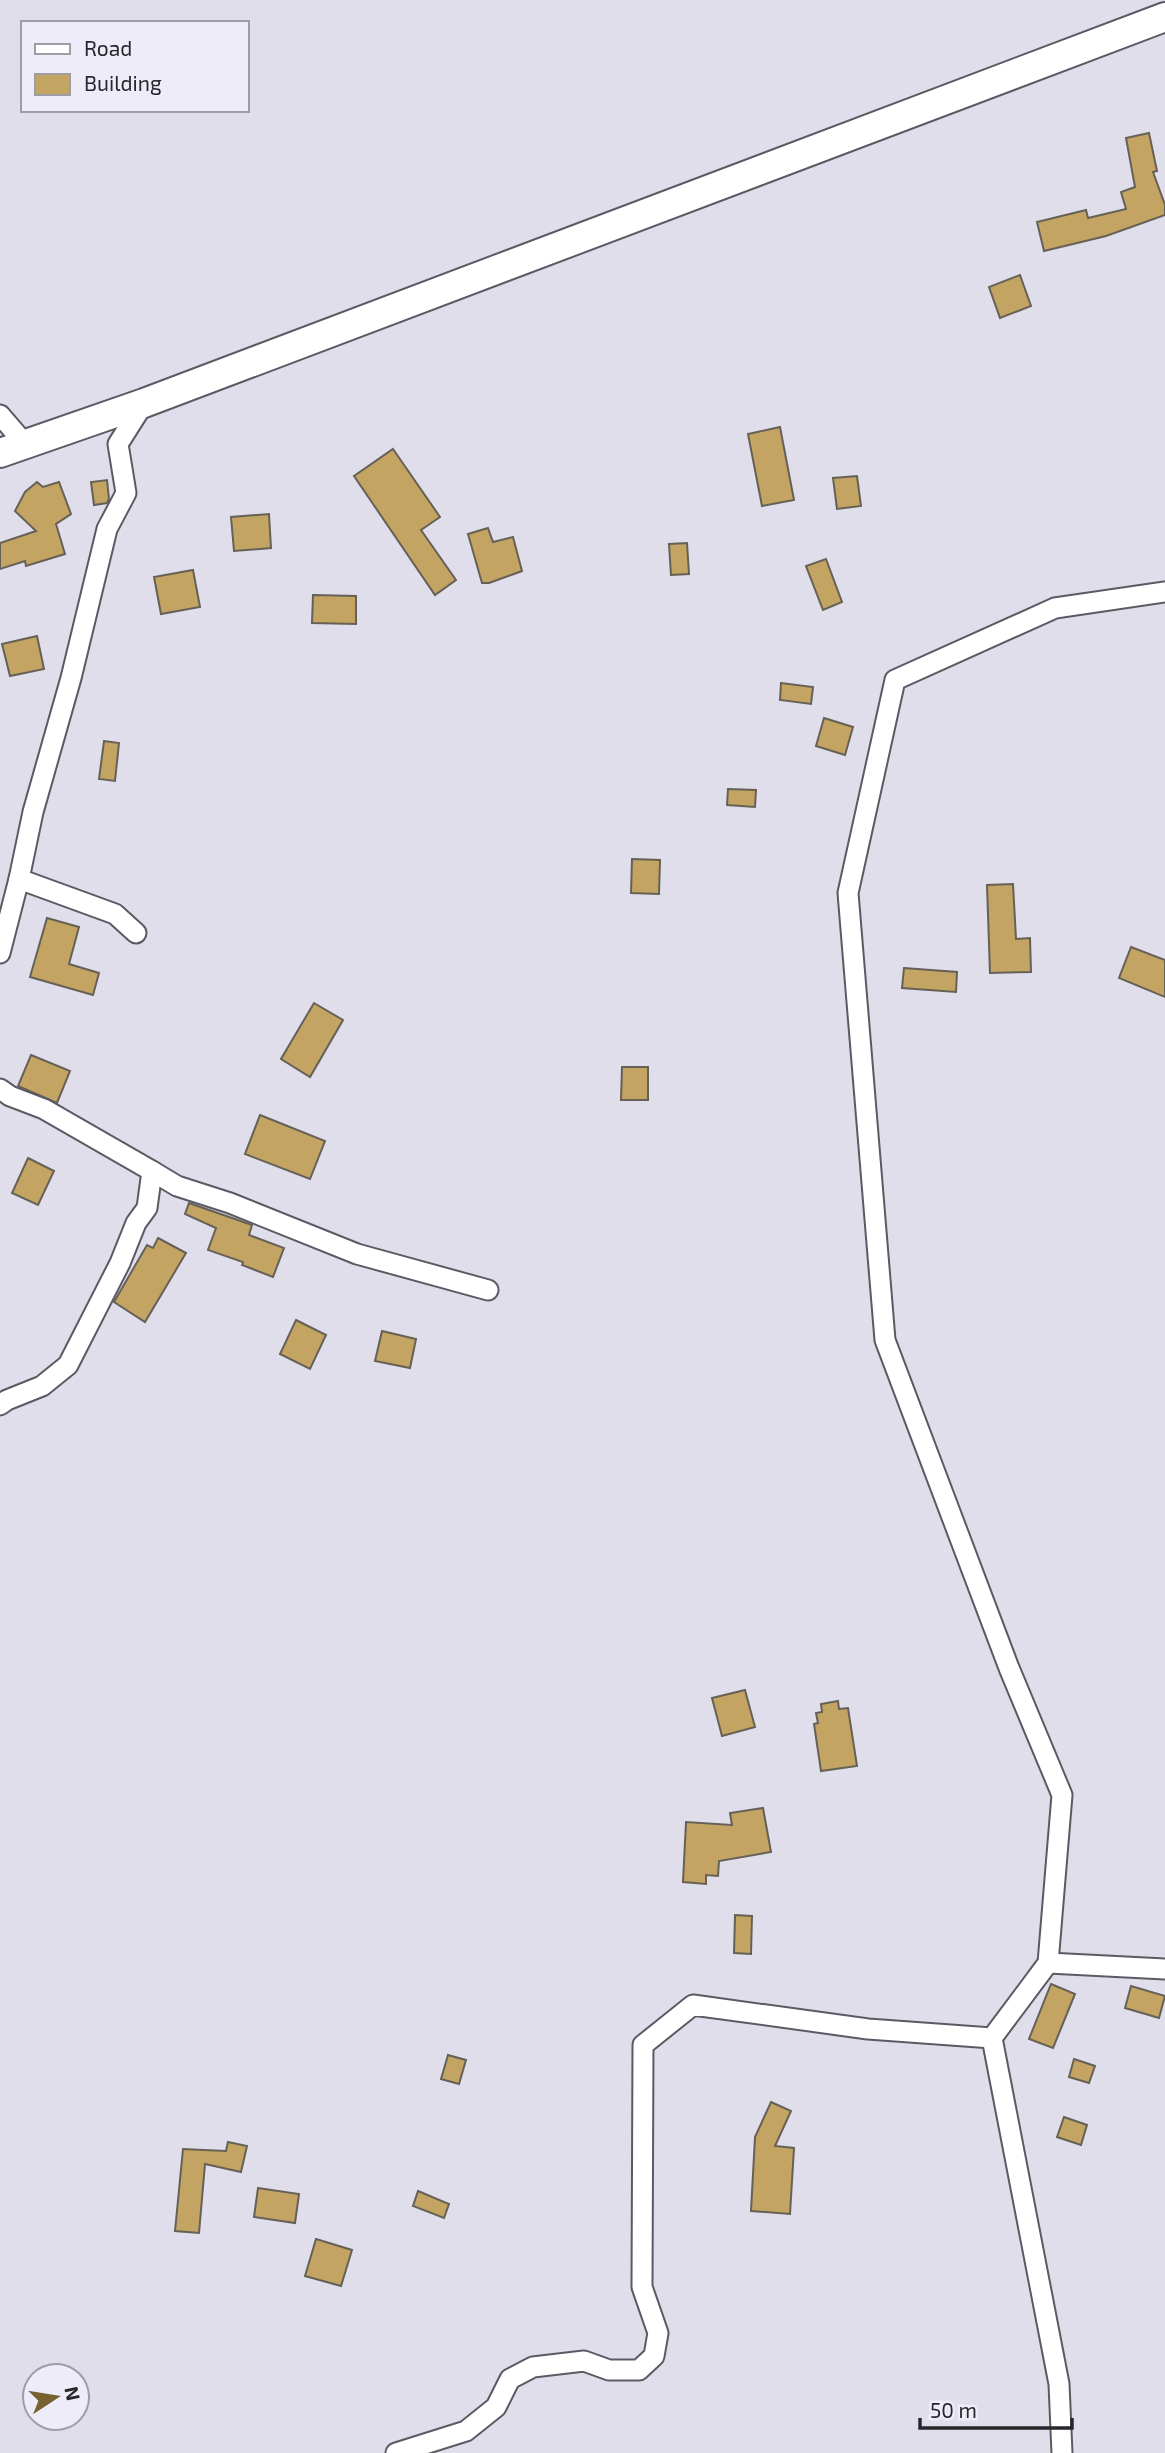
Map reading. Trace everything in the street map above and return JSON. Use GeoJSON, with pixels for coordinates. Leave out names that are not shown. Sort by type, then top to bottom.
{"type":"FeatureCollection","features":[{"type":"Feature","properties":{"kind":"main road"},"geometry":{"type":"LineString","coordinates":[[12,449],[144,403],[1165,17]]}},
{"type":"Feature","properties":{"kind":"street"},"geometry":{"type":"LineString","coordinates":[[0,953],[33,812],[71,678],[107,529],[126,493],[118,444],[144,403]]}},
{"type":"Feature","properties":{"kind":"street"},"geometry":{"type":"LineString","coordinates":[[0,415],[12,449]]}},
{"type":"Feature","properties":{"kind":"street"},"geometry":{"type":"LineString","coordinates":[[1062,2453],[1059,2384],[992,2038],[1048,1963],[1062,1795],[1009,1668],[885,1340],[848,893],[895,680],[1055,608],[1165,592]]}},
{"type":"Feature","properties":{"kind":"street"},"geometry":{"type":"LineString","coordinates":[[19,879],[115,914],[136,933]]}},
{"type":"Feature","properties":{"kind":"street"},"geometry":{"type":"LineString","coordinates":[[0,1089],[10,1096],[44,1108],[177,1186],[230,1203],[357,1254],[488,1290]]}},
{"type":"Feature","properties":{"kind":"street"},"geometry":{"type":"LineString","coordinates":[[0,1405],[42,1386],[68,1365],[120,1263],[136,1223],[147,1208],[152,1171]]}},
{"type":"Feature","properties":{"kind":"street"},"geometry":{"type":"LineString","coordinates":[[1048,1963],[1165,1969]]}},
{"type":"Feature","properties":{"kind":"street"},"geometry":{"type":"LineString","coordinates":[[397,2453],[466,2431],[496,2407],[510,2379],[533,2367],[584,2361],[609,2370],[639,2370],[654,2356],[658,2333],[642,2287],[643,2045],[694,2005],[868,2029],[992,2038]]}},
{"type":"Feature","properties":{"kind":"building"},"geometry":{"type":"Polygon","coordinates":[[[1149,133],[1157,171],[1153,172],[1165,205],[1165,215],[1106,236],[1044,251],[1037,222],[1086,210],[1088,218],[1126,209],[1121,192],[1135,187],[1126,138],[1149,133]]]}},
{"type":"Feature","properties":{"kind":"building"},"geometry":{"type":"Polygon","coordinates":[[[1020,275],[1031,306],[1000,318],[989,287],[1020,275]]]}},
{"type":"Feature","properties":{"kind":"building"},"geometry":{"type":"Polygon","coordinates":[[[780,427],[794,500],[762,506],[748,434],[780,427]]]}},
{"type":"Feature","properties":{"kind":"building"},"geometry":{"type":"Polygon","coordinates":[[[393,449],[440,517],[421,530],[456,580],[435,595],[354,476],[393,449]]]}},
{"type":"Feature","properties":{"kind":"building"},"geometry":{"type":"Polygon","coordinates":[[[857,476],[861,506],[837,509],[833,478],[857,476]]]}},
{"type":"Feature","properties":{"kind":"building"},"geometry":{"type":"Polygon","coordinates":[[[107,480],[107,503],[94,505],[91,482],[107,480]]]}},
{"type":"Feature","properties":{"kind":"building"},"geometry":{"type":"Polygon","coordinates":[[[37,482],[43,487],[59,482],[71,514],[56,524],[65,554],[26,566],[25,561],[0,569],[0,543],[36,531],[15,511],[25,492],[37,482]]]}},
{"type":"Feature","properties":{"kind":"building"},"geometry":{"type":"Polygon","coordinates":[[[269,514],[271,548],[234,551],[231,517],[269,514]]]}},
{"type":"Feature","properties":{"kind":"building"},"geometry":{"type":"Polygon","coordinates":[[[488,528],[493,542],[513,537],[522,571],[482,583],[468,534],[488,528]]]}},
{"type":"Feature","properties":{"kind":"building"},"geometry":{"type":"Polygon","coordinates":[[[687,543],[689,574],[671,575],[669,544],[687,543]]]}},
{"type":"Feature","properties":{"kind":"building"},"geometry":{"type":"Polygon","coordinates":[[[826,559],[842,602],[823,610],[806,566],[826,559]]]}},
{"type":"Feature","properties":{"kind":"building"},"geometry":{"type":"Polygon","coordinates":[[[193,570],[200,607],[161,614],[154,577],[193,570]]]}},
{"type":"Feature","properties":{"kind":"building"},"geometry":{"type":"Polygon","coordinates":[[[313,595],[356,596],[356,624],[312,623],[313,595]]]}},
{"type":"Feature","properties":{"kind":"building"},"geometry":{"type":"Polygon","coordinates":[[[37,636],[44,669],[10,676],[2,644],[37,636]]]}},
{"type":"Feature","properties":{"kind":"building"},"geometry":{"type":"Polygon","coordinates":[[[781,683],[813,687],[811,704],[780,700],[781,683]]]}},
{"type":"Feature","properties":{"kind":"building"},"geometry":{"type":"Polygon","coordinates":[[[824,718],[853,727],[845,755],[816,746],[824,718]]]}},
{"type":"Feature","properties":{"kind":"building"},"geometry":{"type":"Polygon","coordinates":[[[104,741],[119,743],[115,781],[99,779],[104,741]]]}},
{"type":"Feature","properties":{"kind":"building"},"geometry":{"type":"Polygon","coordinates":[[[728,789],[756,790],[755,807],[727,805],[728,789]]]}},
{"type":"Feature","properties":{"kind":"building"},"geometry":{"type":"Polygon","coordinates":[[[632,859],[660,860],[659,894],[631,893],[632,859]]]}},
{"type":"Feature","properties":{"kind":"building"},"geometry":{"type":"Polygon","coordinates":[[[1013,884],[1016,939],[1030,938],[1031,972],[990,973],[987,885],[1013,884]]]}},
{"type":"Feature","properties":{"kind":"building"},"geometry":{"type":"Polygon","coordinates":[[[47,918],[79,927],[69,964],[99,973],[93,995],[30,977],[47,918]]]}},
{"type":"Feature","properties":{"kind":"building"},"geometry":{"type":"Polygon","coordinates":[[[1131,947],[1165,960],[1165,997],[1119,978],[1131,947]]]}},
{"type":"Feature","properties":{"kind":"building"},"geometry":{"type":"Polygon","coordinates":[[[904,968],[957,972],[956,992],[902,988],[904,968]]]}},
{"type":"Feature","properties":{"kind":"building"},"geometry":{"type":"Polygon","coordinates":[[[314,1003],[343,1020],[310,1077],[281,1059],[314,1003]]]}},
{"type":"Feature","properties":{"kind":"building"},"geometry":{"type":"Polygon","coordinates":[[[31,1055],[70,1071],[57,1103],[18,1086],[31,1055]]]}},
{"type":"Feature","properties":{"kind":"building"},"geometry":{"type":"Polygon","coordinates":[[[622,1067],[648,1067],[648,1100],[621,1100],[622,1067]]]}},
{"type":"Feature","properties":{"kind":"building"},"geometry":{"type":"Polygon","coordinates":[[[260,1115],[325,1141],[310,1179],[245,1154],[260,1115]]]}},
{"type":"Feature","properties":{"kind":"building"},"geometry":{"type":"Polygon","coordinates":[[[28,1158],[54,1171],[38,1205],[12,1193],[28,1158]]]}},
{"type":"Feature","properties":{"kind":"building"},"geometry":{"type":"Polygon","coordinates":[[[189,1203],[252,1225],[249,1235],[284,1248],[273,1277],[242,1265],[243,1262],[208,1250],[216,1228],[185,1214],[189,1203]]]}},
{"type":"Feature","properties":{"kind":"building"},"geometry":{"type":"Polygon","coordinates":[[[158,1238],[186,1253],[145,1322],[114,1302],[147,1245],[153,1248],[158,1238]]]}},
{"type":"Feature","properties":{"kind":"building"},"geometry":{"type":"Polygon","coordinates":[[[296,1320],[326,1335],[310,1369],[280,1354],[296,1320]]]}},
{"type":"Feature","properties":{"kind":"building"},"geometry":{"type":"Polygon","coordinates":[[[382,1331],[416,1339],[410,1368],[375,1361],[382,1331]]]}},
{"type":"Feature","properties":{"kind":"building"},"geometry":{"type":"Polygon","coordinates":[[[745,1690],[755,1727],[722,1736],[712,1698],[745,1690]]]}},
{"type":"Feature","properties":{"kind":"building"},"geometry":{"type":"Polygon","coordinates":[[[838,1701],[839,1709],[848,1708],[857,1766],[821,1771],[814,1724],[818,1723],[816,1713],[822,1712],[821,1704],[838,1701]]]}},
{"type":"Feature","properties":{"kind":"building"},"geometry":{"type":"Polygon","coordinates":[[[763,1808],[771,1852],[719,1861],[718,1876],[706,1875],[706,1884],[683,1882],[686,1822],[732,1825],[730,1813],[763,1808]]]}},
{"type":"Feature","properties":{"kind":"building"},"geometry":{"type":"Polygon","coordinates":[[[735,1915],[752,1916],[751,1954],[734,1953],[735,1915]]]}},
{"type":"Feature","properties":{"kind":"building"},"geometry":{"type":"Polygon","coordinates":[[[1051,1984],[1075,1994],[1053,2048],[1029,2039],[1051,1984]]]}},
{"type":"Feature","properties":{"kind":"building"},"geometry":{"type":"Polygon","coordinates":[[[1131,1986],[1165,1996],[1159,2018],[1125,2008],[1131,1986]]]}},
{"type":"Feature","properties":{"kind":"building"},"geometry":{"type":"Polygon","coordinates":[[[448,2055],[466,2060],[459,2084],[441,2079],[448,2055]]]}},
{"type":"Feature","properties":{"kind":"building"},"geometry":{"type":"Polygon","coordinates":[[[1074,2059],[1095,2066],[1089,2083],[1069,2077],[1074,2059]]]}},
{"type":"Feature","properties":{"kind":"building"},"geometry":{"type":"Polygon","coordinates":[[[771,2102],[791,2111],[775,2146],[794,2148],[790,2214],[751,2211],[755,2137],[771,2102]]]}},
{"type":"Feature","properties":{"kind":"building"},"geometry":{"type":"Polygon","coordinates":[[[1064,2117],[1087,2125],[1081,2145],[1057,2137],[1064,2117]]]}},
{"type":"Feature","properties":{"kind":"building"},"geometry":{"type":"Polygon","coordinates":[[[228,2142],[247,2146],[241,2172],[205,2164],[199,2233],[175,2231],[183,2149],[226,2151],[228,2142]]]}},
{"type":"Feature","properties":{"kind":"building"},"geometry":{"type":"Polygon","coordinates":[[[258,2188],[299,2194],[295,2223],[254,2217],[258,2188]]]}},
{"type":"Feature","properties":{"kind":"building"},"geometry":{"type":"Polygon","coordinates":[[[418,2191],[449,2204],[444,2218],[413,2206],[418,2191]]]}},
{"type":"Feature","properties":{"kind":"building"},"geometry":{"type":"Polygon","coordinates":[[[316,2239],[352,2250],[341,2286],[305,2276],[316,2239]]]}}]}
